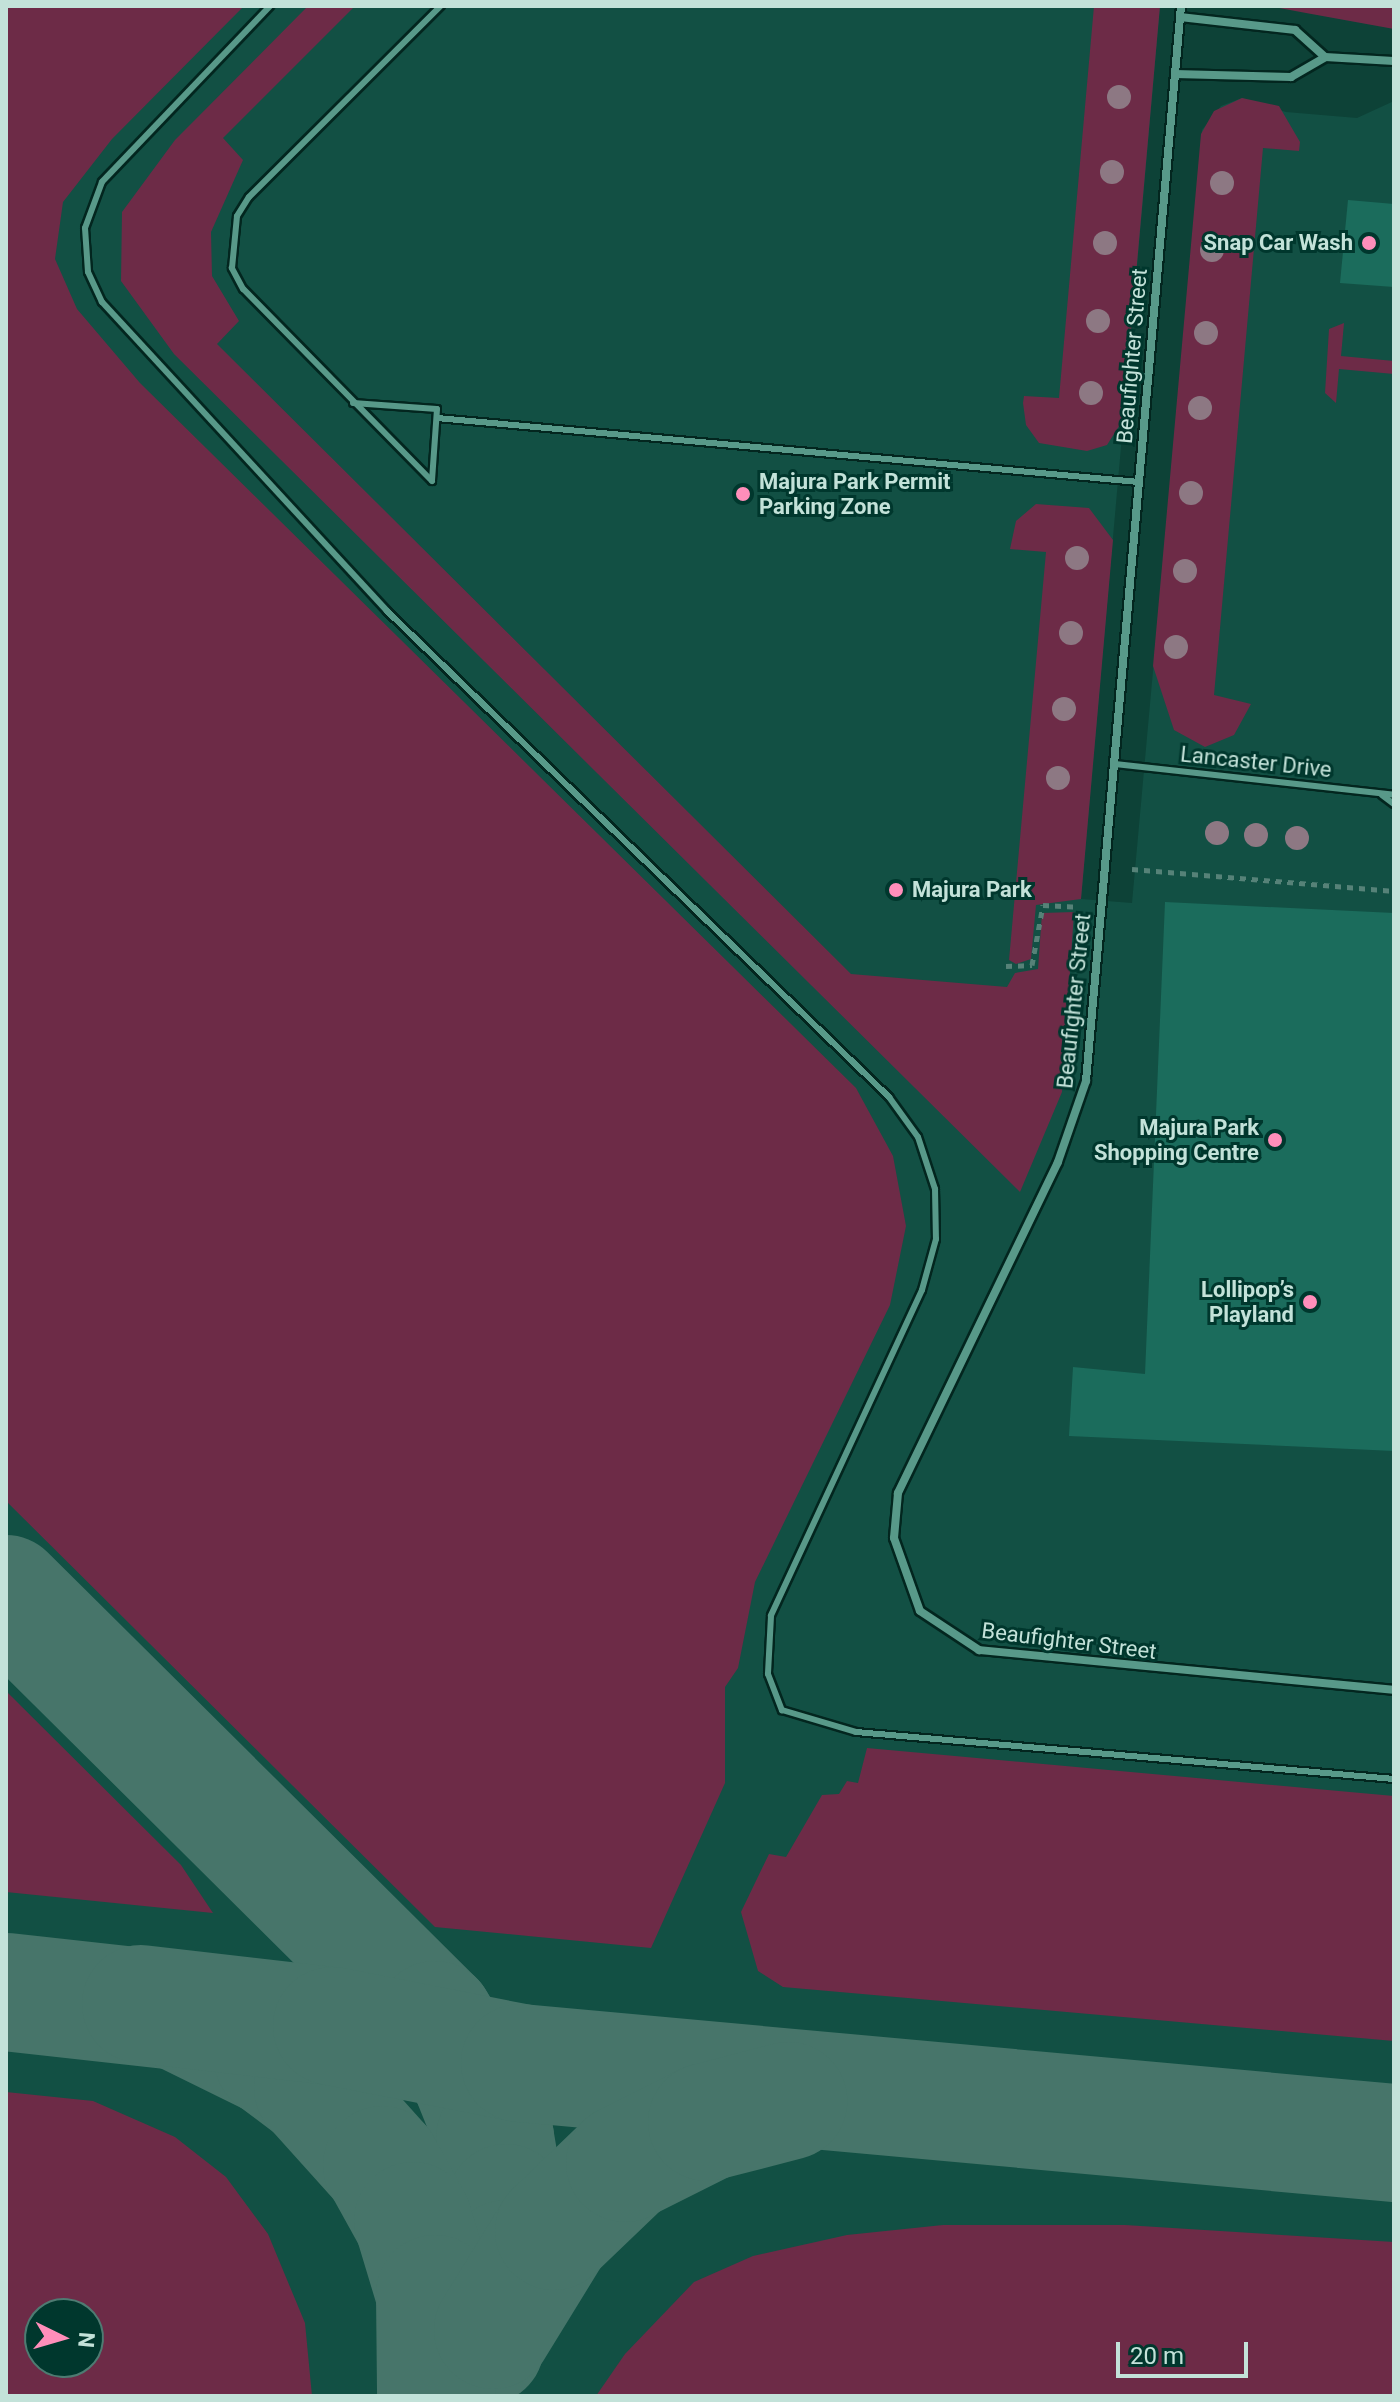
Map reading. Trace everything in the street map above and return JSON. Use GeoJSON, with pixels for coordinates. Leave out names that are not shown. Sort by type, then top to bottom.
{"type":"FeatureCollection","features":[{"type":"Feature","properties":{"kind":"street","name":"Beaufighter Street"},"geometry":{"type":"LineString","coordinates":[[1181,6],[1102,909],[1079,1108],[898,1493],[894,1538],[901,1574],[930,1622],[979,1650],[1394,1690]]}},
{"type":"Feature","properties":{"kind":"street"},"geometry":{"type":"LineString","coordinates":[[1180,17],[1295,30],[1325,57]]}},
{"type":"Feature","properties":{"kind":"street"},"geometry":{"type":"LineString","coordinates":[[1175,74],[1291,77],[1325,57],[1394,61]]}},
{"type":"Feature","properties":{"kind":"lane"},"geometry":{"type":"LineString","coordinates":[[270,6],[102,182],[85,228],[88,272],[102,302],[387,611],[889,1097],[918,1137],[935,1189],[936,1239],[922,1290],[771,1616],[768,1674],[782,1710],[845,1731],[1394,1779]]}},
{"type":"Feature","properties":{"kind":"lane"},"geometry":{"type":"LineString","coordinates":[[437,414],[432,481],[236,281],[237,216],[441,6]]}},
{"type":"Feature","properties":{"kind":"lane"},"geometry":{"type":"LineString","coordinates":[[352,402],[437,414],[1139,482]]}},
{"type":"Feature","properties":{"kind":"lane","name":"Lancaster Drive"},"geometry":{"type":"LineString","coordinates":[[1115,764],[1394,795]]}},
{"type":"Feature","properties":{"kind":"lane"},"geometry":{"type":"LineString","coordinates":[[1379,793],[1394,804]]}},
{"type":"Feature","properties":{"kind":"path"},"geometry":{"type":"LineString","coordinates":[[1105,867],[1394,891]]}},
{"type":"Feature","properties":{"kind":"path"},"geometry":{"type":"LineString","coordinates":[[1006,966],[1032,965],[1043,905],[1102,909]]}},
{"type":"Feature","properties":{"kind":"shaded area"},"geometry":{"type":"Polygon","coordinates":[[[6,6],[1160,6],[1081,899],[1132,903],[1202,130],[1221,106],[1242,98],[1286,112],[1357,118],[1394,101],[1394,2396],[6,2396],[6,6]]]}},
{"type":"Feature","properties":{"kind":"shaded area"},"geometry":{"type":"Polygon","coordinates":[[[6,6],[244,6],[112,139],[63,202],[55,259],[77,309],[140,383],[856,1088],[893,1156],[906,1226],[890,1305],[755,1582],[738,1668],[725,1687],[725,1783],[651,1948],[435,1927],[6,1501],[6,6]]]}},
{"type":"Feature","properties":{"kind":"shaded area"},"geometry":{"type":"Polygon","coordinates":[[[308,6],[355,6],[223,138],[243,160],[211,232],[212,276],[239,321],[217,344],[851,974],[1007,987],[1015,973],[1038,969],[1042,913],[1074,912],[1062,1092],[1020,1192],[174,354],[121,281],[122,212],[175,140],[308,6]]]}},
{"type":"Feature","properties":{"kind":"shaded area"},"geometry":{"type":"Polygon","coordinates":[[[1094,6],[1160,6],[1123,420],[1107,445],[1087,451],[1039,443],[1026,425],[1023,403],[1024,396],[1059,398],[1094,6]]]}},
{"type":"Feature","properties":{"kind":"shaded area"},"geometry":{"type":"Polygon","coordinates":[[[1269,6],[1394,6],[1394,29],[1306,13],[1269,6]]]}},
{"type":"Feature","properties":{"kind":"shaded area"},"geometry":{"type":"Polygon","coordinates":[[[1242,98],[1279,106],[1300,142],[1299,151],[1263,148],[1214,695],[1251,704],[1234,735],[1205,747],[1174,730],[1153,666],[1201,134],[1214,111],[1242,98]]]}},
{"type":"Feature","properties":{"kind":"shaded area"},"geometry":{"type":"Polygon","coordinates":[[[1344,323],[1341,356],[1394,361],[1394,374],[1339,369],[1336,403],[1325,393],[1329,329],[1344,323]]]}},
{"type":"Feature","properties":{"kind":"shaded area"},"geometry":{"type":"Polygon","coordinates":[[[1036,504],[1089,508],[1113,540],[1081,899],[1036,905],[1031,959],[1016,964],[1009,960],[1046,552],[1010,549],[1016,521],[1036,504]]]}},
{"type":"Feature","properties":{"kind":"shaded area"},"geometry":{"type":"Polygon","coordinates":[[[6,1691],[181,1865],[213,1913],[6,1892],[6,1691]]]}},
{"type":"Feature","properties":{"kind":"shaded area"},"geometry":{"type":"Polygon","coordinates":[[[867,1748],[1394,1796],[1394,2041],[783,1987],[758,1971],[741,1912],[769,1854],[786,1857],[822,1795],[839,1794],[847,1781],[858,1783],[867,1748]]]}},
{"type":"Feature","properties":{"kind":"shaded area"},"geometry":{"type":"Polygon","coordinates":[[[6,2092],[93,2101],[175,2137],[226,2177],[268,2234],[305,2323],[312,2396],[6,2396],[6,2092]]]}},
{"type":"Feature","properties":{"kind":"shaded area"},"geometry":{"type":"Polygon","coordinates":[[[943,2225],[1125,2225],[1394,2242],[1394,2396],[596,2396],[625,2354],[694,2282],[753,2256],[847,2235],[943,2225]]]}},
{"type":"Feature","properties":{"kind":"building","name":"Snap Car Wash"},"geometry":{"type":"Polygon","coordinates":[[[1348,200],[1394,204],[1394,287],[1340,283],[1348,200]]]}},
{"type":"Feature","properties":{"kind":"building","name":"Majura Park Shopping Centre"},"geometry":{"type":"Polygon","coordinates":[[[1165,902],[1394,913],[1394,1451],[1069,1436],[1073,1367],[1145,1374],[1165,902]]]}},
{"type":"Feature","properties":{"kind":"taxiway"},"geometry":{"type":"LineString","coordinates":[[6,1594],[435,2020],[470,2076],[495,2138],[506,2203],[506,2259],[485,2346]]}},
{"type":"Feature","properties":{"kind":"taxiway"},"geometry":{"type":"LineString","coordinates":[[6,1992],[178,2011],[273,2058],[313,2088],[382,2165],[413,2221],[435,2294],[436,2396]]}},
{"type":"Feature","properties":{"kind":"taxiway"},"geometry":{"type":"LineString","coordinates":[[141,2004],[332,2026],[520,2063],[1394,2143]]}},
{"type":"Feature","properties":{"kind":"taxiway"},"geometry":{"type":"LineString","coordinates":[[493,2330],[554,2231],[625,2163],[707,2122],[788,2101]]}},
{"type":"Feature","properties":{"kind":"place","name":"Snap Car Wash"},"geometry":{"type":"Point","coordinates":[1369,243]}},
{"type":"Feature","properties":{"kind":"place","name":"Majura Park Permit Parking Zone"},"geometry":{"type":"Point","coordinates":[743,494]}},
{"type":"Feature","properties":{"kind":"place","name":"Majura Park"},"geometry":{"type":"Point","coordinates":[896,890]}},
{"type":"Feature","properties":{"kind":"place","name":"Majura Park Shopping Centre"},"geometry":{"type":"Point","coordinates":[1275,1140]}},
{"type":"Feature","properties":{"kind":"place","name":"Lollipop’s Playland"},"geometry":{"type":"Point","coordinates":[1310,1302]}}]}
